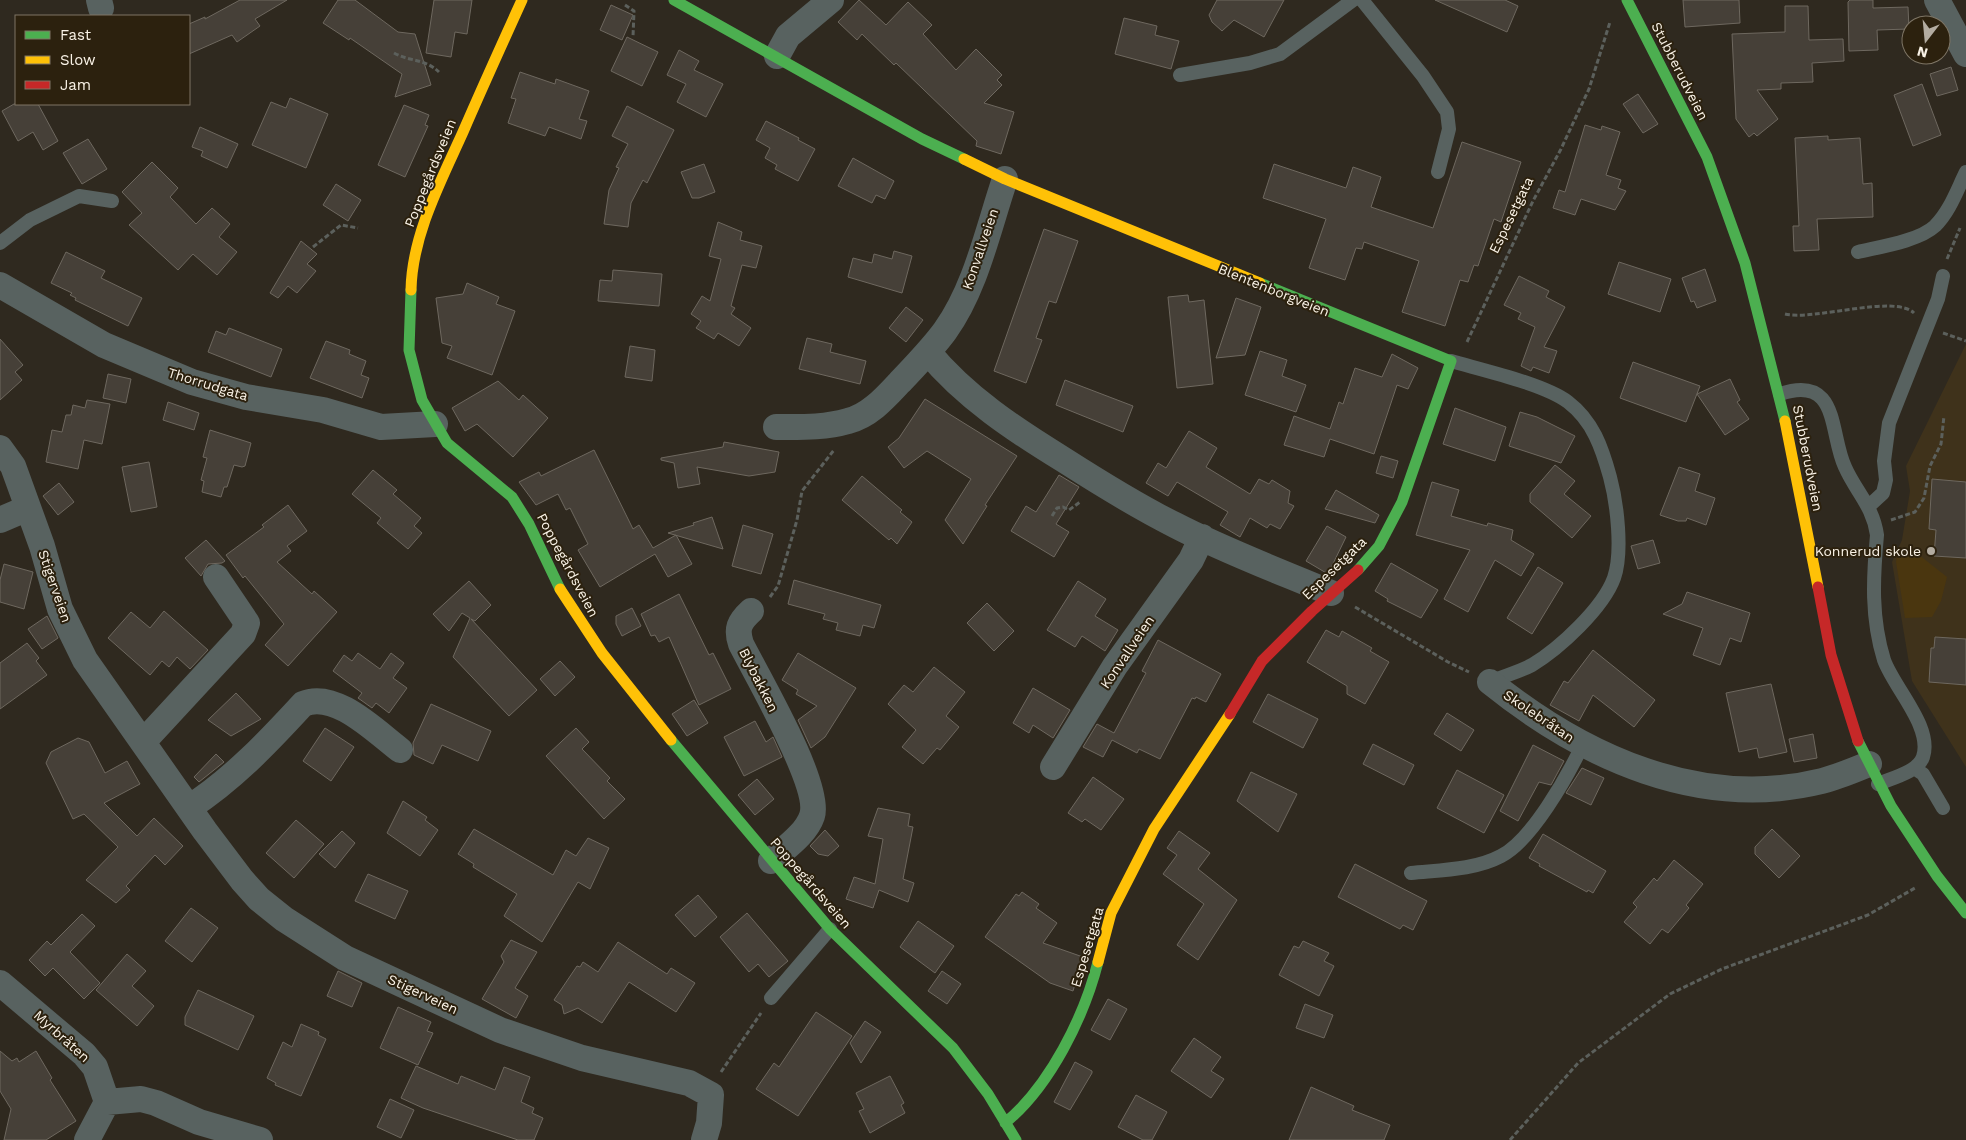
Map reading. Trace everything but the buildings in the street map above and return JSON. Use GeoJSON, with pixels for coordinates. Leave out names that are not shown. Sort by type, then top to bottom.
{"type":"FeatureCollection","features":[{"type":"Feature","properties":{"kind":"street","name":"Poppegårdsveien"},"geometry":{"type":"LineString","coordinates":[[522,0],[440,182],[421,235],[411,274],[409,350],[422,400],[434,424],[447,443],[512,497],[529,524],[557,584],[602,653],[771,861],[830,928],[953,1048],[988,1094],[1016,1140]]}},
{"type":"Feature","properties":{"kind":"street"},"geometry":{"type":"LineString","coordinates":[[674,0],[777,56],[922,139],[1005,179]]}},
{"type":"Feature","properties":{"kind":"street"},"geometry":{"type":"LineString","coordinates":[[777,56],[788,36],[831,0]]}},
{"type":"Feature","properties":{"kind":"street"},"geometry":{"type":"LineString","coordinates":[[1937,0],[1966,54]]}},
{"type":"Feature","properties":{"kind":"street","name":"Stubberudveien"},"geometry":{"type":"LineString","coordinates":[[1628,2],[1707,157],[1745,263],[1780,394],[1831,655],[1843,698],[1874,774],[1937,876],[1966,913]]}},
{"type":"Feature","properties":{"kind":"street","name":"Blentenborgveien"},"geometry":{"type":"LineString","coordinates":[[1005,179],[1451,361]]}},
{"type":"Feature","properties":{"kind":"street","name":"Konvallveien"},"geometry":{"type":"LineString","coordinates":[[928,352],[946,330],[971,279],[1005,179]]}},
{"type":"Feature","properties":{"kind":"street","name":"Thorrudgata"},"geometry":{"type":"LineString","coordinates":[[0,285],[104,345],[192,382],[246,396],[322,410],[381,427],[434,424]]}},
{"type":"Feature","properties":{"kind":"street"},"geometry":{"type":"LineString","coordinates":[[776,427],[821,427],[849,421],[868,412],[928,352],[942,369],[981,405],[1041,446],[1115,492],[1202,538],[1331,593]]}},
{"type":"Feature","properties":{"kind":"street","name":"Espesetgata"},"geometry":{"type":"LineString","coordinates":[[1005,1123],[1022,1110],[1041,1084],[1079,1016],[1097,973],[1111,913],[1154,829],[1215,740],[1262,661],[1331,593],[1357,571],[1379,546],[1391,526],[1402,502],[1451,361]]}},
{"type":"Feature","properties":{"kind":"street","name":"Stigerveien"},"geometry":{"type":"LineString","coordinates":[[0,448],[12,466],[28,508],[60,608],[85,660],[144,740],[236,873],[259,899],[284,919],[345,958],[500,1030],[582,1058],[682,1081],[711,1095]]}},
{"type":"Feature","properties":{"kind":"street"},"geometry":{"type":"LineString","coordinates":[[0,520],[28,508]]}},
{"type":"Feature","properties":{"kind":"street","name":"Konvallveien"},"geometry":{"type":"LineString","coordinates":[[1053,767],[1115,666],[1191,560],[1202,538]]}},
{"type":"Feature","properties":{"kind":"street"},"geometry":{"type":"LineString","coordinates":[[144,740],[243,634],[247,623],[216,577]]}},
{"type":"Feature","properties":{"kind":"street","name":"Blybakken"},"geometry":{"type":"LineString","coordinates":[[751,611],[741,620],[738,627],[741,644],[807,775],[814,805],[806,827],[771,861]]}},
{"type":"Feature","properties":{"kind":"street","name":"Skolebråtan"},"geometry":{"type":"LineString","coordinates":[[1490,682],[1516,703],[1582,746],[1689,784],[1727,788],[1764,788],[1874,774]]}},
{"type":"Feature","properties":{"kind":"street"},"geometry":{"type":"LineString","coordinates":[[190,807],[217,789],[260,750],[303,704],[311,700],[337,704],[400,750]]}},
{"type":"Feature","properties":{"kind":"street","name":"Myrbråten"},"geometry":{"type":"LineString","coordinates":[[3,991],[84,1054],[95,1067],[107,1102]]}},
{"type":"Feature","properties":{"kind":"street"},"geometry":{"type":"LineString","coordinates":[[704,1140],[709,1124],[711,1095]]}},
{"type":"Feature","properties":{"kind":"street"},"geometry":{"type":"LineString","coordinates":[[86,1140],[107,1102],[141,1099],[156,1102],[199,1122],[260,1140]]}},
{"type":"Feature","properties":{"kind":"lane"},"geometry":{"type":"LineString","coordinates":[[1180,76],[1280,54],[1353,0]]}},
{"type":"Feature","properties":{"kind":"lane"},"geometry":{"type":"LineString","coordinates":[[1362,0],[1423,76],[1447,112],[1449,129],[1438,172]]}},
{"type":"Feature","properties":{"kind":"lane"},"geometry":{"type":"LineString","coordinates":[[1858,252],[1923,234],[1934,226],[1945,214],[1966,172]]}},
{"type":"Feature","properties":{"kind":"lane"},"geometry":{"type":"LineString","coordinates":[[0,243],[30,220],[79,196],[112,201]]}},
{"type":"Feature","properties":{"kind":"lane"},"geometry":{"type":"LineString","coordinates":[[1869,506],[1883,493],[1886,480],[1885,441],[1889,423],[1938,299],[1943,276]]}},
{"type":"Feature","properties":{"kind":"lane","name":"Blentenborgveien"},"geometry":{"type":"LineString","coordinates":[[1451,361],[1548,391]]}},
{"type":"Feature","properties":{"kind":"lane"},"geometry":{"type":"LineString","coordinates":[[1780,394],[1793,389],[1817,394],[1824,399],[1832,412],[1845,467],[1869,506],[1876,525],[1878,535],[1873,606],[1885,661],[1897,687],[1914,714],[1925,742],[1923,758],[1914,768],[1874,774]]}},
{"type":"Feature","properties":{"kind":"lane","name":"Skolebråtan"},"geometry":{"type":"LineString","coordinates":[[1490,682],[1532,665],[1566,640],[1603,598],[1614,577],[1618,536],[1612,486],[1604,455],[1595,432],[1583,416],[1568,402],[1548,391]]}},
{"type":"Feature","properties":{"kind":"lane"},"geometry":{"type":"LineString","coordinates":[[1411,874],[1485,862],[1502,856],[1518,843],[1536,823],[1582,746]]}},
{"type":"Feature","properties":{"kind":"lane"},"geometry":{"type":"LineString","coordinates":[[1914,768],[1923,774],[1944,808]]}},
{"type":"Feature","properties":{"kind":"lane"},"geometry":{"type":"LineString","coordinates":[[771,998],[830,928]]}},
{"type":"Feature","properties":{"kind":"path","name":"Espesetgata"},"geometry":{"type":"LineString","coordinates":[[1451,361],[1465,346],[1533,201],[1561,149],[1588,89],[1613,15],[1628,2]]}},
{"type":"Feature","properties":{"kind":"path"},"geometry":{"type":"LineString","coordinates":[[625,5],[634,11],[633,37]]}},
{"type":"Feature","properties":{"kind":"path"},"geometry":{"type":"LineString","coordinates":[[394,53],[400,57],[422,61],[439,72]]}},
{"type":"Feature","properties":{"kind":"path"},"geometry":{"type":"LineString","coordinates":[[1943,276],[1963,220]]}},
{"type":"Feature","properties":{"kind":"path"},"geometry":{"type":"LineString","coordinates":[[313,247],[341,225],[358,228]]}},
{"type":"Feature","properties":{"kind":"path"},"geometry":{"type":"LineString","coordinates":[[1780,312],[1794,316],[1839,310],[1909,308],[1928,326],[1966,341]]}},
{"type":"Feature","properties":{"kind":"path"},"geometry":{"type":"LineString","coordinates":[[1876,525],[1915,512],[1924,498],[1930,466],[1941,444],[1944,416]]}},
{"type":"Feature","properties":{"kind":"path"},"geometry":{"type":"LineString","coordinates":[[751,611],[774,593],[778,586],[797,520],[802,491],[839,443],[849,421]]}},
{"type":"Feature","properties":{"kind":"path"},"geometry":{"type":"LineString","coordinates":[[1052,516],[1057,508],[1063,507],[1069,510],[1080,502]]}},
{"type":"Feature","properties":{"kind":"path"},"geometry":{"type":"LineString","coordinates":[[1331,593],[1448,662],[1490,682]]}},
{"type":"Feature","properties":{"kind":"path"},"geometry":{"type":"LineString","coordinates":[[1510,1140],[1578,1063],[1670,994],[1722,968],[1868,915],[1937,876]]}},
{"type":"Feature","properties":{"kind":"path"},"geometry":{"type":"LineString","coordinates":[[711,1095],[716,1079],[771,998]]}},
{"type":"Feature","properties":{"kind":"shaded area","name":"Konnerud skole"},"geometry":{"type":"Polygon","coordinates":[[[1966,344],[1966,767],[1912,681],[1892,562],[1902,540],[1910,491],[1906,466],[1966,344]]]}},
{"type":"Feature","properties":{"kind":"shaded area"},"geometry":{"type":"Polygon","coordinates":[[[1898,551],[1919,555],[1947,577],[1941,601],[1932,617],[1905,618],[1896,562],[1898,551]]]}},
{"type":"Feature","properties":{"kind":"traffic: fast"},"geometry":{"type":"LineString","coordinates":[[674,0],[922,139],[964,159]]}},
{"type":"Feature","properties":{"kind":"traffic: fast"},"geometry":{"type":"LineString","coordinates":[[1627,0],[1707,157],[1745,263],[1785,421]]}},
{"type":"Feature","properties":{"kind":"traffic: fast"},"geometry":{"type":"LineString","coordinates":[[1260,283],[1451,361],[1402,502],[1379,546],[1358,570]]}},
{"type":"Feature","properties":{"kind":"traffic: fast"},"geometry":{"type":"LineString","coordinates":[[411,290],[409,350],[422,400],[447,443],[512,497],[529,524],[560,589]]}},
{"type":"Feature","properties":{"kind":"traffic: fast"},"geometry":{"type":"LineString","coordinates":[[671,740],[830,929],[953,1048],[988,1094],[1016,1140]]}},
{"type":"Feature","properties":{"kind":"traffic: fast"},"geometry":{"type":"LineString","coordinates":[[1858,741],[1891,806],[1937,876],[1966,913]]}},
{"type":"Feature","properties":{"kind":"traffic: fast"},"geometry":{"type":"LineString","coordinates":[[1005,1123],[1037,1090],[1051,1070],[1084,1005],[1098,962]]}},
{"type":"Feature","properties":{"kind":"traffic: slow"},"geometry":{"type":"LineString","coordinates":[[411,290],[416,249],[429,209],[522,0]]}},
{"type":"Feature","properties":{"kind":"traffic: slow"},"geometry":{"type":"LineString","coordinates":[[964,159],[1005,179],[1260,283]]}},
{"type":"Feature","properties":{"kind":"traffic: slow"},"geometry":{"type":"LineString","coordinates":[[1785,421],[1818,587]]}},
{"type":"Feature","properties":{"kind":"traffic: slow"},"geometry":{"type":"LineString","coordinates":[[560,589],[602,653],[671,740]]}},
{"type":"Feature","properties":{"kind":"traffic: slow"},"geometry":{"type":"LineString","coordinates":[[1098,962],[1111,913],[1154,829],[1230,714]]}},
{"type":"Feature","properties":{"kind":"traffic: jam"},"geometry":{"type":"LineString","coordinates":[[1230,714],[1262,661],[1312,611],[1358,570]]}},
{"type":"Feature","properties":{"kind":"traffic: jam"},"geometry":{"type":"LineString","coordinates":[[1818,587],[1831,655],[1858,741]]}},
{"type":"Feature","properties":{"kind":"place","name":"Konnerud skole"},"geometry":{"type":"Point","coordinates":[1931,551]}}]}
